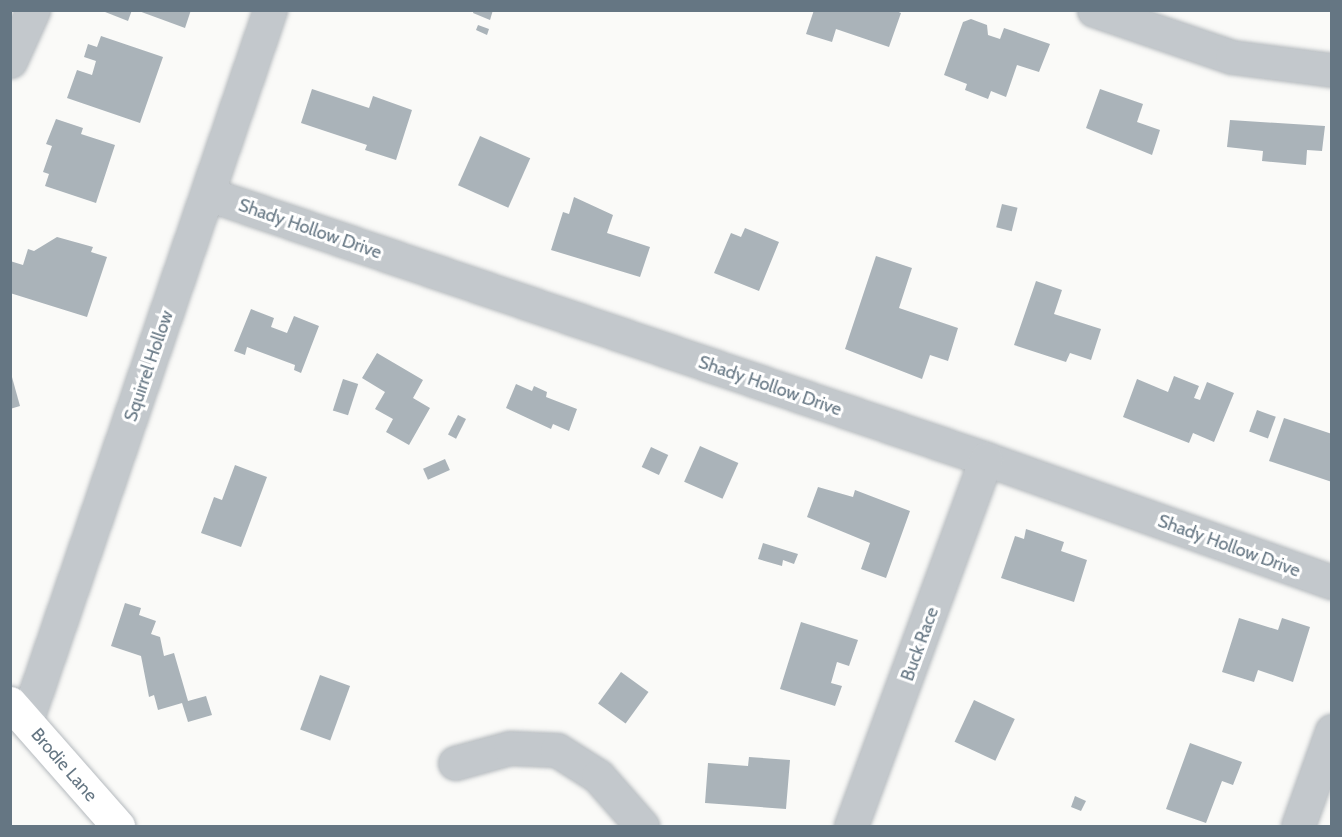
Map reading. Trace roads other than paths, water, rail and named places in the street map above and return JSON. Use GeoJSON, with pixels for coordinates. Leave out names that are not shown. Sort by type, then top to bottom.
{"type":"FeatureCollection","features":[{"type":"Feature","properties":{"kind":"main road","name":"Brodie Lane"},"geometry":{"type":"LineString","coordinates":[[18,712],[118,826]]}},
{"type":"Feature","properties":{"kind":"street"},"geometry":{"type":"LineString","coordinates":[[10,61],[33,10]]}},
{"type":"Feature","properties":{"kind":"street","name":"Squirrel Hollow"},"geometry":{"type":"LineString","coordinates":[[18,712],[208,194],[270,10]]}},
{"type":"Feature","properties":{"kind":"street"},"geometry":{"type":"LineString","coordinates":[[1094,10],[1232,57],[1332,70]]}},
{"type":"Feature","properties":{"kind":"street","name":"Shady Hollow Drive"},"geometry":{"type":"LineString","coordinates":[[208,194],[986,459],[1332,582]]}},
{"type":"Feature","properties":{"kind":"street","name":"Buck Race"},"geometry":{"type":"LineString","coordinates":[[851,826],[986,459]]}},
{"type":"Feature","properties":{"kind":"street"},"geometry":{"type":"LineString","coordinates":[[1298,826],[1332,731]]}},
{"type":"Feature","properties":{"kind":"street"},"geometry":{"type":"LineString","coordinates":[[455,763],[510,748],[557,750],[598,776],[642,826]]}}]}
